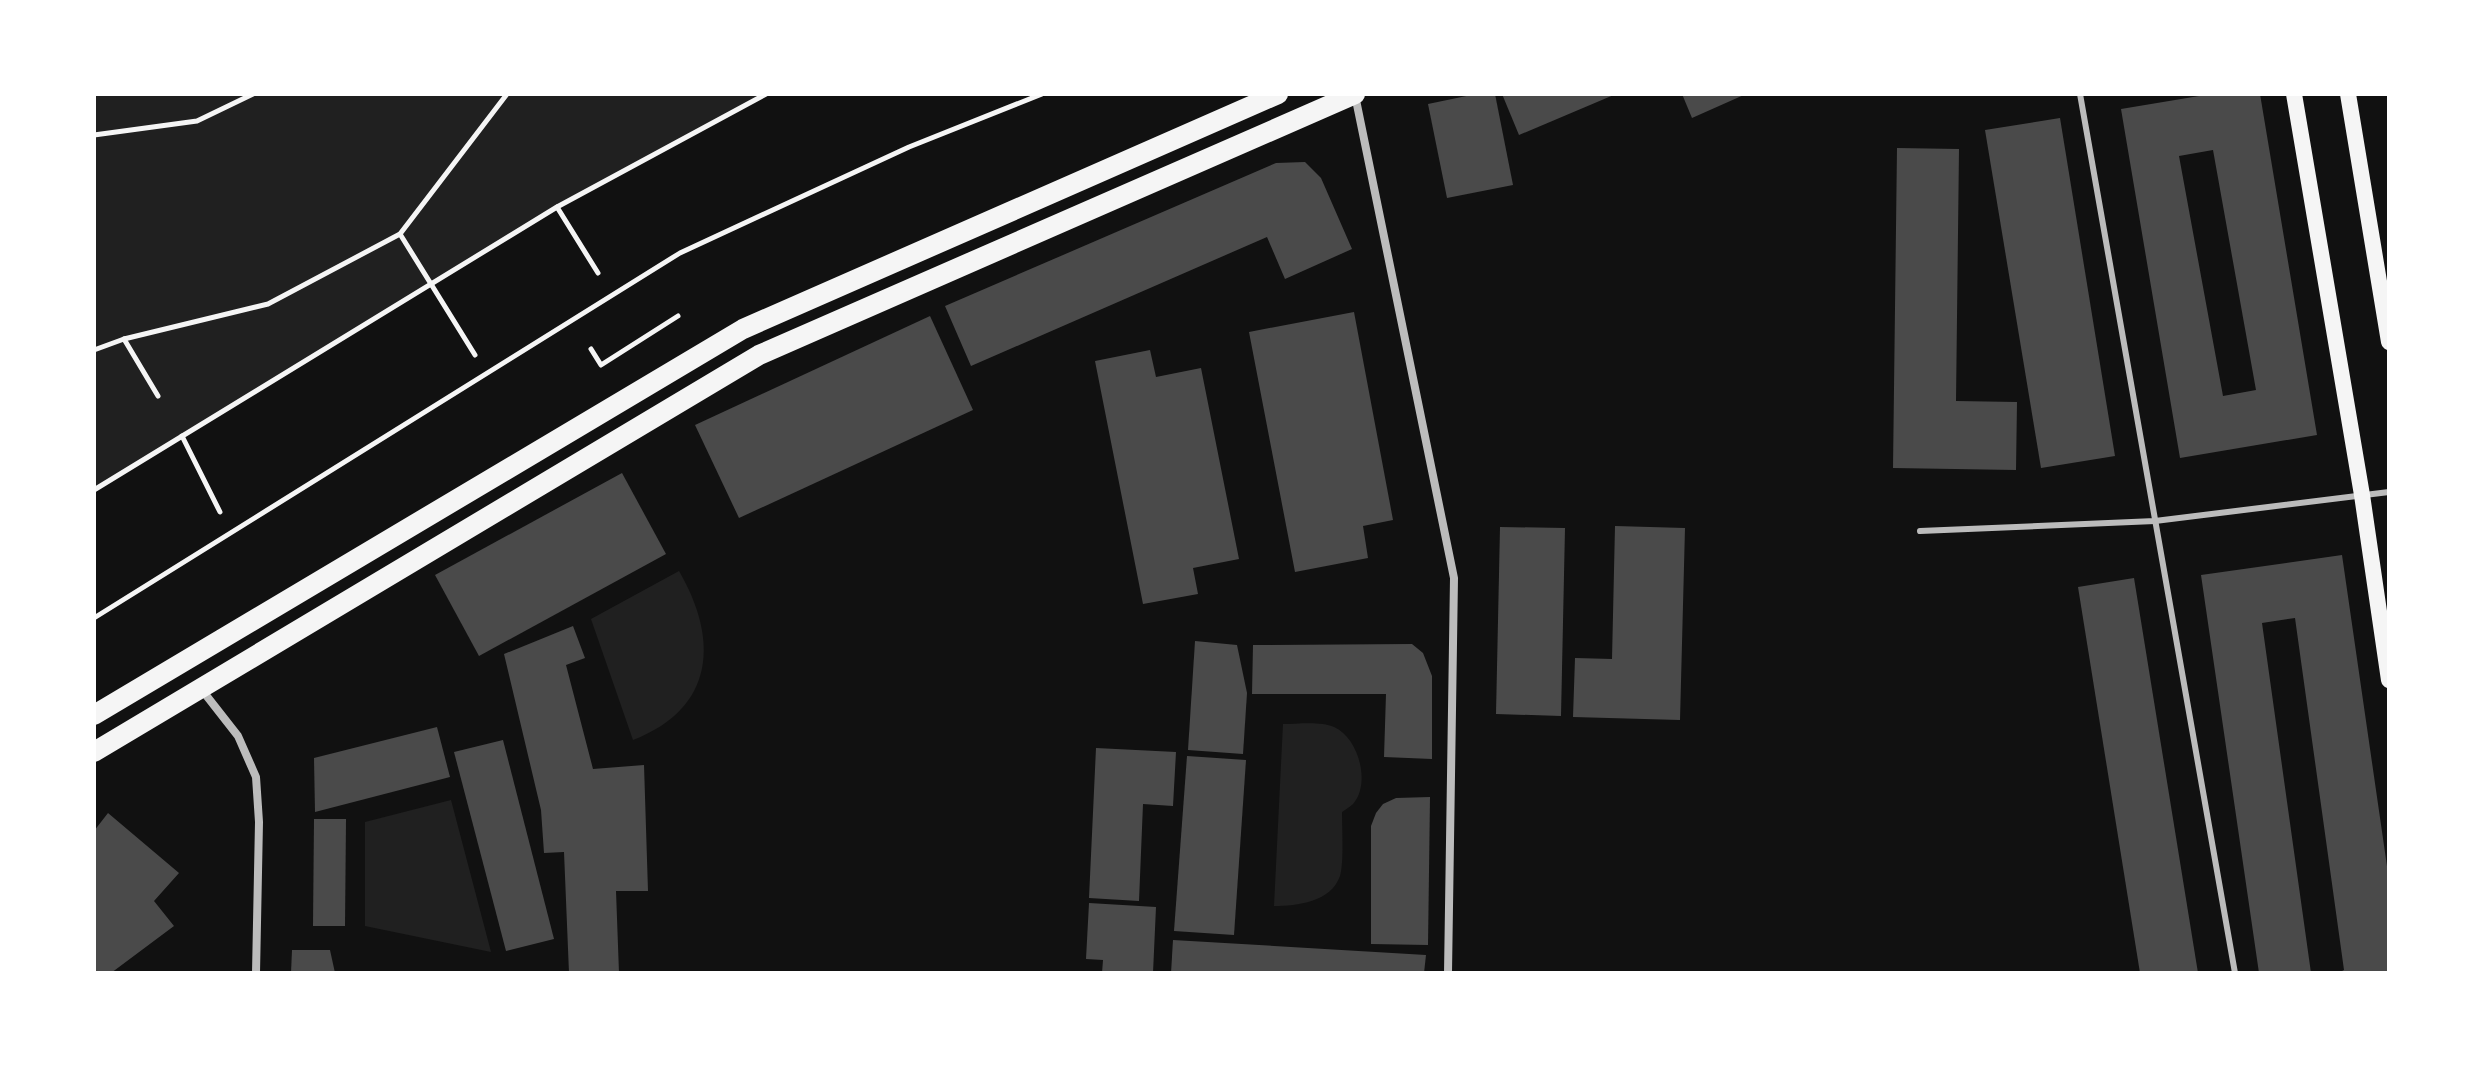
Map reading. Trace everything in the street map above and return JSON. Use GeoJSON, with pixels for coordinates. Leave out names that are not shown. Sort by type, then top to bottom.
{"type":"FeatureCollection","features":[{"type":"Feature","properties":{"kind":"main road"},"geometry":{"type":"LineString","coordinates":[[94,715],[743,329],[1278,94]]}},
{"type":"Feature","properties":{"kind":"main road"},"geometry":{"type":"LineString","coordinates":[[94,752],[759,355],[1355,94]]}},
{"type":"Feature","properties":{"kind":"main road"},"geometry":{"type":"LineString","coordinates":[[2294,94],[2362,495],[2389,680]]}},
{"type":"Feature","properties":{"kind":"main road"},"geometry":{"type":"LineString","coordinates":[[2348,94],[2389,342]]}},
{"type":"Feature","properties":{"kind":"street"},"geometry":{"type":"LineString","coordinates":[[1355,94],[1454,578],[1448,973]]}},
{"type":"Feature","properties":{"kind":"street"},"geometry":{"type":"LineString","coordinates":[[201,688],[238,736],[256,777],[259,822],[256,973]]}},
{"type":"Feature","properties":{"kind":"lane"},"geometry":{"type":"LineString","coordinates":[[2080,94],[2235,973]]}},
{"type":"Feature","properties":{"kind":"lane"},"geometry":{"type":"LineString","coordinates":[[1920,531],[2155,521],[2389,492]]}},
{"type":"Feature","properties":{"kind":"path"},"geometry":{"type":"LineString","coordinates":[[94,135],[197,121],[253,94]]}},
{"type":"Feature","properties":{"kind":"path"},"geometry":{"type":"LineString","coordinates":[[94,350],[124,339],[268,304],[400,234],[507,94]]}},
{"type":"Feature","properties":{"kind":"path"},"geometry":{"type":"LineString","coordinates":[[94,490],[557,207],[766,94]]}},
{"type":"Feature","properties":{"kind":"path"},"geometry":{"type":"LineString","coordinates":[[94,618],[680,253],[909,147],[1042,94]]}},
{"type":"Feature","properties":{"kind":"path"},"geometry":{"type":"LineString","coordinates":[[557,207],[598,273]]}},
{"type":"Feature","properties":{"kind":"path"},"geometry":{"type":"LineString","coordinates":[[400,234],[475,355]]}},
{"type":"Feature","properties":{"kind":"path"},"geometry":{"type":"LineString","coordinates":[[591,349],[601,365],[678,316]]}},
{"type":"Feature","properties":{"kind":"path"},"geometry":{"type":"LineString","coordinates":[[124,339],[158,396]]}},
{"type":"Feature","properties":{"kind":"path"},"geometry":{"type":"LineString","coordinates":[[182,436],[220,512]]}},
{"type":"Feature","properties":{"kind":"shaded area"},"geometry":{"type":"Polygon","coordinates":[[[94,94],[766,94],[557,207],[94,490],[94,94]]]}},
{"type":"Feature","properties":{"kind":"shaded area"},"geometry":{"type":"Polygon","coordinates":[[[679,571],[700,622],[704,646],[702,669],[694,691],[680,710],[660,726],[633,740],[591,619],[679,571]]]}},
{"type":"Feature","properties":{"kind":"shaded area"},"geometry":{"type":"Polygon","coordinates":[[[1283,724],[1323,724],[1343,733],[1360,762],[1361,785],[1353,804],[1342,812],[1342,863],[1336,885],[1312,901],[1274,906],[1283,724]]]}},
{"type":"Feature","properties":{"kind":"shaded area"},"geometry":{"type":"Polygon","coordinates":[[[451,800],[491,952],[365,926],[365,822],[451,800]]]}},
{"type":"Feature","properties":{"kind":"building"},"geometry":{"type":"Polygon","coordinates":[[[1476,94],[1495,94],[1513,185],[1447,198],[1428,104],[1476,94]]]}},
{"type":"Feature","properties":{"kind":"building"},"geometry":{"type":"Polygon","coordinates":[[[1502,94],[1616,94],[1519,135],[1502,94]]]}},
{"type":"Feature","properties":{"kind":"building"},"geometry":{"type":"Polygon","coordinates":[[[1682,94],[1746,94],[1692,118],[1682,94]]]}},
{"type":"Feature","properties":{"kind":"building"},"geometry":{"type":"Polygon","coordinates":[[[2211,94],[2260,94],[2317,435],[2180,458],[2121,109],[2211,94]],[[2213,150],[2179,156],[2223,396],[2256,390],[2213,150]]]}},
{"type":"Feature","properties":{"kind":"building"},"geometry":{"type":"Polygon","coordinates":[[[2060,118],[2115,456],[2041,468],[1985,130],[2060,118]]]}},
{"type":"Feature","properties":{"kind":"building"},"geometry":{"type":"Polygon","coordinates":[[[1897,148],[1959,149],[1956,401],[2017,402],[2016,470],[1893,468],[1897,148]]]}},
{"type":"Feature","properties":{"kind":"building"},"geometry":{"type":"Polygon","coordinates":[[[1305,162],[1321,178],[1352,249],[1285,279],[1267,237],[971,366],[945,306],[1276,163],[1305,162]]]}},
{"type":"Feature","properties":{"kind":"building"},"geometry":{"type":"Polygon","coordinates":[[[1354,312],[1393,520],[1363,526],[1368,558],[1295,572],[1249,332],[1354,312]]]}},
{"type":"Feature","properties":{"kind":"building"},"geometry":{"type":"Polygon","coordinates":[[[930,316],[973,410],[739,518],[695,425],[930,316]]]}},
{"type":"Feature","properties":{"kind":"building"},"geometry":{"type":"Polygon","coordinates":[[[1150,350],[1156,377],[1201,368],[1239,559],[1193,568],[1198,594],[1143,604],[1095,361],[1150,350]]]}},
{"type":"Feature","properties":{"kind":"building"},"geometry":{"type":"Polygon","coordinates":[[[622,473],[666,554],[479,656],[435,575],[622,473]]]}},
{"type":"Feature","properties":{"kind":"building"},"geometry":{"type":"Polygon","coordinates":[[[1615,526],[1685,528],[1680,720],[1573,717],[1575,658],[1612,659],[1615,526]]]}},
{"type":"Feature","properties":{"kind":"building"},"geometry":{"type":"Polygon","coordinates":[[[1500,527],[1565,528],[1561,716],[1496,714],[1500,527]]]}},
{"type":"Feature","properties":{"kind":"building"},"geometry":{"type":"Polygon","coordinates":[[[2342,555],[2389,880],[2389,973],[2338,973],[2344,970],[2295,618],[2262,623],[2311,973],[2259,973],[2201,575],[2342,555]]]}},
{"type":"Feature","properties":{"kind":"building"},"geometry":{"type":"Polygon","coordinates":[[[2134,578],[2198,973],[2140,973],[2078,587],[2134,578]]]}},
{"type":"Feature","properties":{"kind":"building"},"geometry":{"type":"Polygon","coordinates":[[[573,626],[585,658],[566,665],[593,769],[644,765],[648,891],[616,891],[619,973],[569,973],[564,852],[544,853],[541,810],[504,654],[573,626]]]}},
{"type":"Feature","properties":{"kind":"building"},"geometry":{"type":"Polygon","coordinates":[[[1195,641],[1237,645],[1247,693],[1243,754],[1188,750],[1195,641]]]}},
{"type":"Feature","properties":{"kind":"building"},"geometry":{"type":"Polygon","coordinates":[[[1412,644],[1423,653],[1432,676],[1432,759],[1384,757],[1386,694],[1252,694],[1253,645],[1412,644]]]}},
{"type":"Feature","properties":{"kind":"building"},"geometry":{"type":"Polygon","coordinates":[[[437,727],[450,777],[315,812],[314,758],[437,727]]]}},
{"type":"Feature","properties":{"kind":"building"},"geometry":{"type":"Polygon","coordinates":[[[503,740],[554,939],[506,951],[454,752],[503,740]]]}},
{"type":"Feature","properties":{"kind":"building"},"geometry":{"type":"Polygon","coordinates":[[[1096,748],[1176,752],[1173,806],[1143,804],[1139,901],[1089,898],[1096,748]]]}},
{"type":"Feature","properties":{"kind":"building"},"geometry":{"type":"Polygon","coordinates":[[[1187,756],[1246,760],[1234,935],[1174,931],[1187,756]]]}},
{"type":"Feature","properties":{"kind":"building"},"geometry":{"type":"Polygon","coordinates":[[[1430,797],[1428,945],[1371,944],[1371,826],[1376,813],[1383,804],[1396,798],[1430,797]]]}},
{"type":"Feature","properties":{"kind":"building"},"geometry":{"type":"Polygon","coordinates":[[[108,813],[179,873],[154,901],[174,926],[111,973],[94,973],[94,831],[108,813]]]}},
{"type":"Feature","properties":{"kind":"building"},"geometry":{"type":"Polygon","coordinates":[[[314,819],[346,819],[345,926],[313,926],[314,819]]]}},
{"type":"Feature","properties":{"kind":"building"},"geometry":{"type":"Polygon","coordinates":[[[1089,903],[1156,907],[1153,973],[1102,973],[1103,960],[1086,959],[1089,903]]]}},
{"type":"Feature","properties":{"kind":"building"},"geometry":{"type":"Polygon","coordinates":[[[1173,940],[1426,955],[1424,973],[1171,973],[1173,940]]]}},
{"type":"Feature","properties":{"kind":"building"},"geometry":{"type":"Polygon","coordinates":[[[292,950],[330,950],[335,973],[291,973],[292,950]]]}}]}
